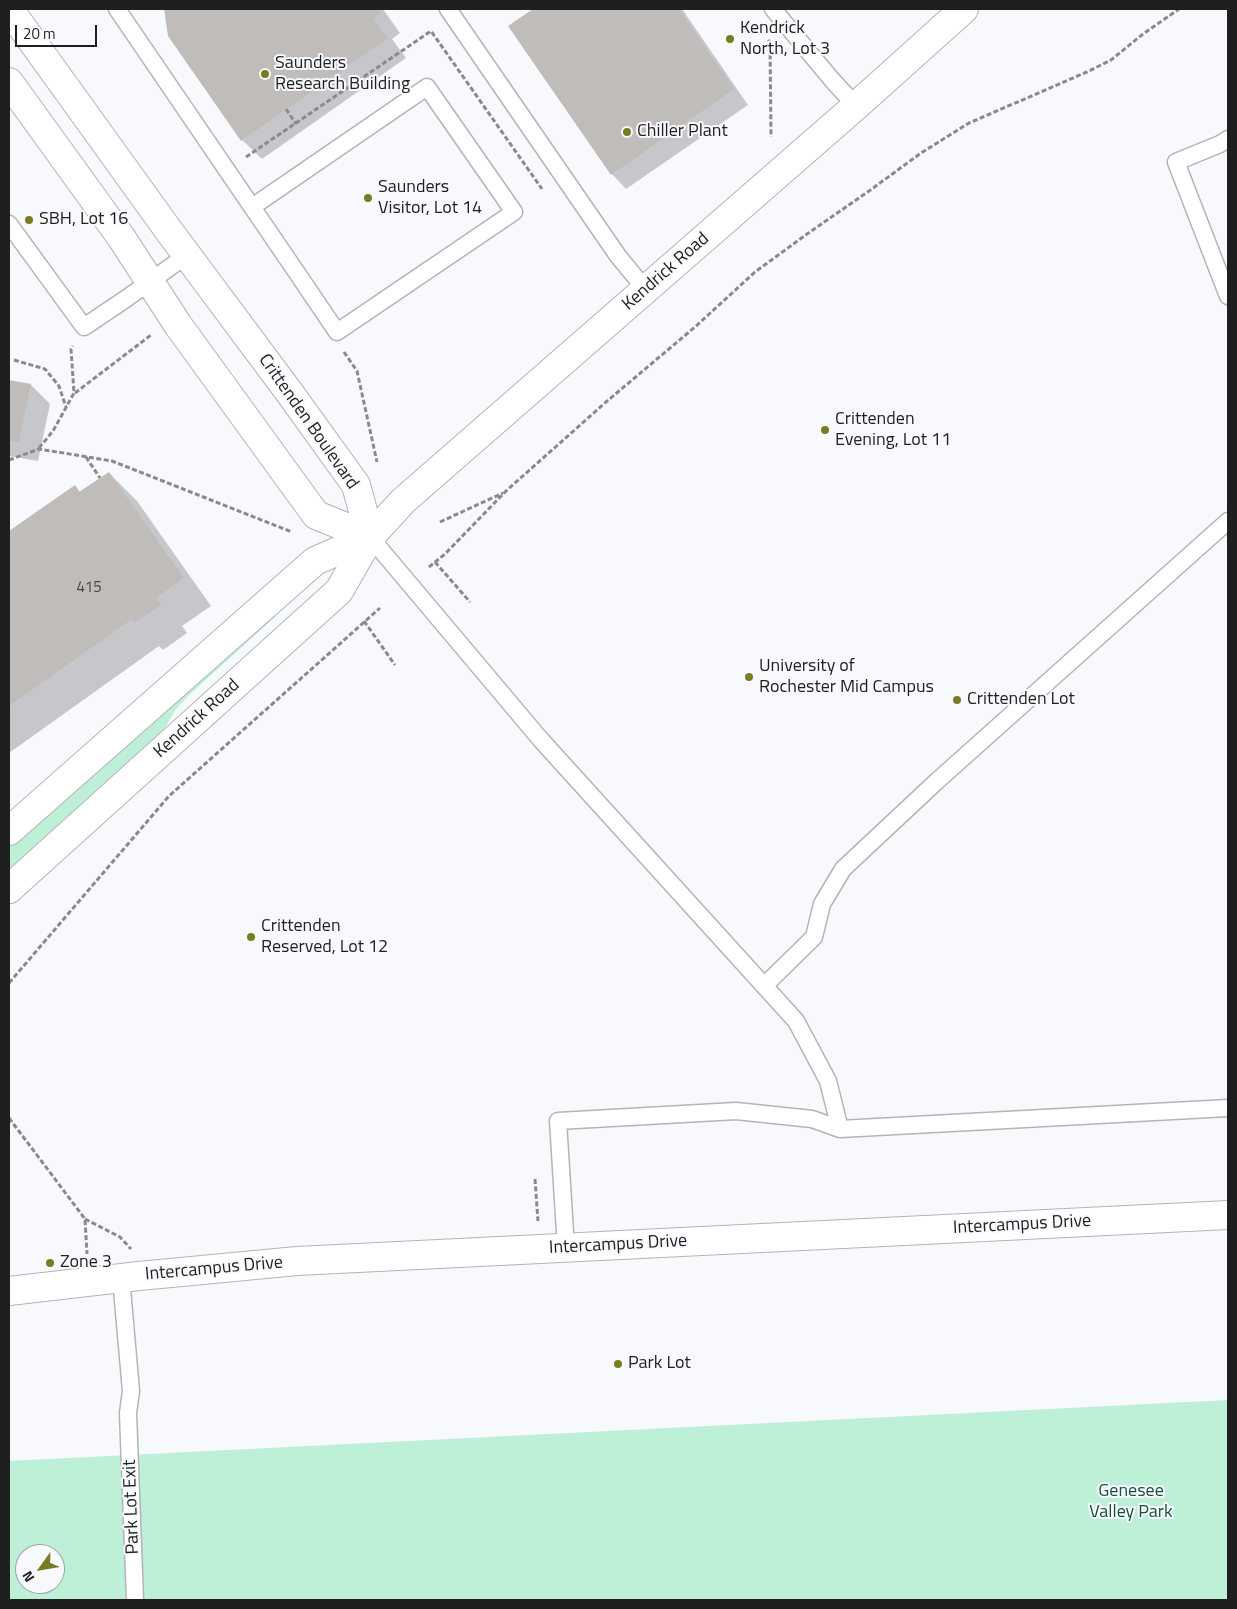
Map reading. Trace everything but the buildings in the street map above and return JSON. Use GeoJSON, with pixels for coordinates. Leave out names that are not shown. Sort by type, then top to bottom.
{"type":"FeatureCollection","features":[{"type":"Feature","properties":{"kind":"street","name":"Crittenden Boulevard"},"geometry":{"type":"LineString","coordinates":[[9,9],[356,485],[370,537]]}},
{"type":"Feature","properties":{"kind":"street","name":"Kendrick Road"},"geometry":{"type":"LineString","coordinates":[[9,889],[338,591],[370,537],[403,502],[856,106],[964,9]]}},
{"type":"Feature","properties":{"kind":"street"},"geometry":{"type":"LineString","coordinates":[[9,82],[121,237],[178,325],[316,515],[370,537]]}},
{"type":"Feature","properties":{"kind":"street","name":"Kendrick Road"},"geometry":{"type":"LineString","coordinates":[[9,831],[315,561],[370,537]]}},
{"type":"Feature","properties":{"kind":"street","name":"Intercampus Drive"},"geometry":{"type":"LineString","coordinates":[[9,1291],[297,1261],[1228,1215]]}},
{"type":"Feature","properties":{"kind":"lane"},"geometry":{"type":"LineString","coordinates":[[117,9],[337,332],[514,212],[427,87],[252,207]]}},
{"type":"Feature","properties":{"kind":"lane"},"geometry":{"type":"LineString","coordinates":[[448,9],[618,256],[646,290]]}},
{"type":"Feature","properties":{"kind":"lane"},"geometry":{"type":"LineString","coordinates":[[773,9],[856,106]]}},
{"type":"Feature","properties":{"kind":"lane"},"geometry":{"type":"LineString","coordinates":[[1228,138],[1220,144],[1176,162],[1228,296]]}},
{"type":"Feature","properties":{"kind":"lane"},"geometry":{"type":"LineString","coordinates":[[9,224],[84,327],[187,255]]}},
{"type":"Feature","properties":{"kind":"lane"},"geometry":{"type":"LineString","coordinates":[[764,986],[814,937],[822,904],[843,869],[937,781],[1228,521]]}},
{"type":"Feature","properties":{"kind":"lane"},"geometry":{"type":"LineString","coordinates":[[370,537],[540,740],[796,1021],[828,1081],[840,1129]]}},
{"type":"Feature","properties":{"kind":"lane"},"geometry":{"type":"LineString","coordinates":[[566,1248],[558,1121],[736,1111],[812,1119],[840,1129],[1228,1108]]}},
{"type":"Feature","properties":{"kind":"lane","name":"Park Lot Exit"},"geometry":{"type":"LineString","coordinates":[[121,1278],[131,1391],[128,1413],[136,1600]]}},
{"type":"Feature","properties":{"kind":"path"},"geometry":{"type":"LineString","coordinates":[[429,567],[506,491],[606,402],[695,327],[755,272],[921,153],[969,123],[1111,60],[1179,9]]}},
{"type":"Feature","properties":{"kind":"path"},"geometry":{"type":"LineString","coordinates":[[765,36],[770,42],[771,136]]}},
{"type":"Feature","properties":{"kind":"path"},"geometry":{"type":"LineString","coordinates":[[286,109],[296,124]]}},
{"type":"Feature","properties":{"kind":"path"},"geometry":{"type":"LineString","coordinates":[[74,394],[71,349],[84,327]]}},
{"type":"Feature","properties":{"kind":"path"},"geometry":{"type":"LineString","coordinates":[[39,449],[53,431],[74,394],[153,334]]}},
{"type":"Feature","properties":{"kind":"path"},"geometry":{"type":"LineString","coordinates":[[343,350],[357,371],[377,462]]}},
{"type":"Feature","properties":{"kind":"path"},"geometry":{"type":"LineString","coordinates":[[14,360],[45,369],[59,386],[66,408]]}},
{"type":"Feature","properties":{"kind":"path"},"geometry":{"type":"LineString","coordinates":[[9,460],[39,449],[112,461],[292,532]]}},
{"type":"Feature","properties":{"kind":"path"},"geometry":{"type":"LineString","coordinates":[[85,456],[100,478]]}},
{"type":"Feature","properties":{"kind":"path"},"geometry":{"type":"LineString","coordinates":[[440,522],[506,491]]}},
{"type":"Feature","properties":{"kind":"path"},"geometry":{"type":"LineString","coordinates":[[435,562],[470,602]]}},
{"type":"Feature","properties":{"kind":"path"},"geometry":{"type":"LineString","coordinates":[[9,983],[169,796],[380,608]]}},
{"type":"Feature","properties":{"kind":"path"},"geometry":{"type":"LineString","coordinates":[[364,621],[395,665]]}},
{"type":"Feature","properties":{"kind":"path"},"geometry":{"type":"LineString","coordinates":[[9,1118],[85,1218],[120,1237],[133,1253]]}},
{"type":"Feature","properties":{"kind":"path"},"geometry":{"type":"LineString","coordinates":[[535,1179],[539,1229]]}},
{"type":"Feature","properties":{"kind":"path"},"geometry":{"type":"LineString","coordinates":[[85,1218],[87,1256]]}},
{"type":"Feature","properties":{"kind":"green space"},"geometry":{"type":"Polygon","coordinates":[[[271,608],[276,616],[188,696],[176,709],[162,733],[9,876],[9,845],[271,608]]]}},
{"type":"Feature","properties":{"kind":"green space","name":"Genesee Valley Park"},"geometry":{"type":"Polygon","coordinates":[[[1228,1400],[1228,1600],[9,1600],[9,1461],[1228,1400]]]}},
{"type":"Feature","properties":{"kind":"place","name":"Kendrick North, Lot 3"},"geometry":{"type":"Point","coordinates":[730,39]}},
{"type":"Feature","properties":{"kind":"place","name":"Saunders Research Building"},"geometry":{"type":"Point","coordinates":[265,74]}},
{"type":"Feature","properties":{"kind":"place","name":"Chiller Plant"},"geometry":{"type":"Point","coordinates":[627,132]}},
{"type":"Feature","properties":{"kind":"place","name":"Saunders Visitor, Lot 14"},"geometry":{"type":"Point","coordinates":[368,198]}},
{"type":"Feature","properties":{"kind":"place","name":"SBH, Lot 16"},"geometry":{"type":"Point","coordinates":[29,220]}},
{"type":"Feature","properties":{"kind":"place","name":"Crittenden Evening, Lot 11"},"geometry":{"type":"Point","coordinates":[825,430]}},
{"type":"Feature","properties":{"kind":"place","name":"University of Rochester Mid Campus"},"geometry":{"type":"Point","coordinates":[749,677]}},
{"type":"Feature","properties":{"kind":"place","name":"Crittenden Lot"},"geometry":{"type":"Point","coordinates":[957,700]}},
{"type":"Feature","properties":{"kind":"place","name":"Crittenden Reserved, Lot 12"},"geometry":{"type":"Point","coordinates":[251,937]}},
{"type":"Feature","properties":{"kind":"place","name":"Zone 3"},"geometry":{"type":"Point","coordinates":[50,1263]}},
{"type":"Feature","properties":{"kind":"place","name":"Park Lot"},"geometry":{"type":"Point","coordinates":[618,1364]}}]}
